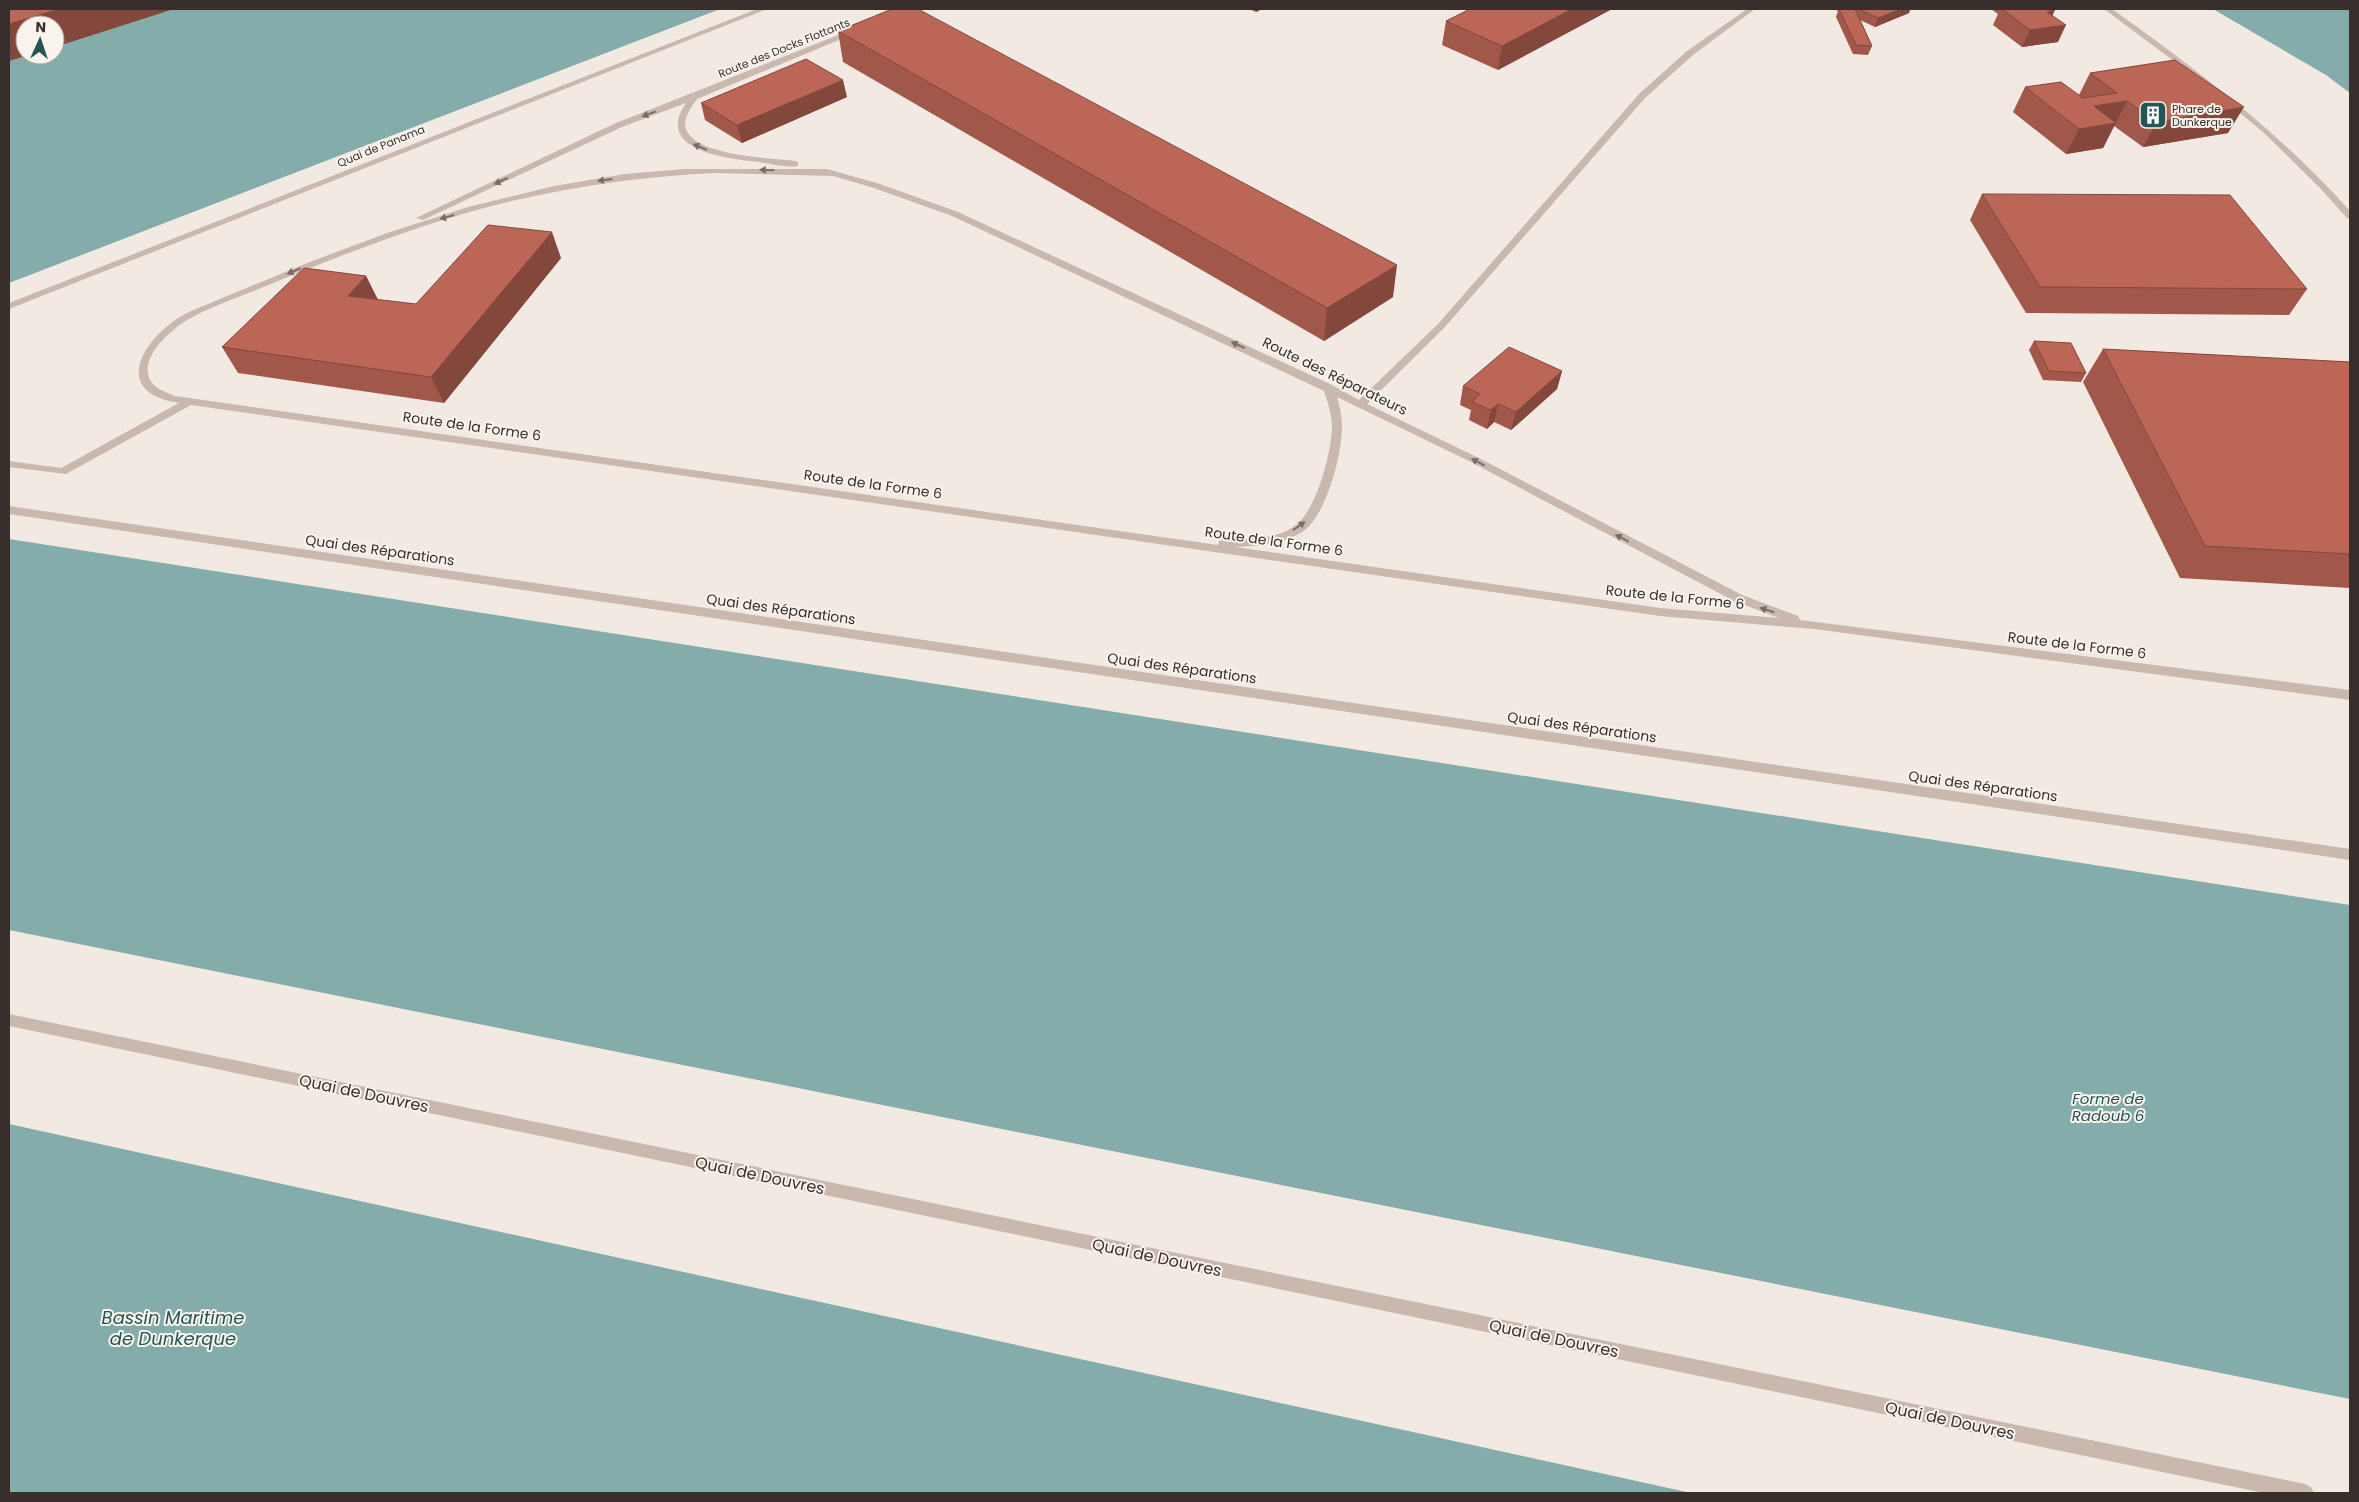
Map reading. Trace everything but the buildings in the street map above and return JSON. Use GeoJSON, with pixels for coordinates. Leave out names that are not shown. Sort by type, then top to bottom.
{"type":"FeatureCollection","features":[{"type":"Feature","properties":{"kind":"street","name":"Quai de Panama"},"geometry":{"type":"LineString","coordinates":[[9,306],[763,9]]}},
{"type":"Feature","properties":{"kind":"street"},"geometry":{"type":"LineString","coordinates":[[1361,404],[1441,326],[1642,96],[1690,53],[1751,9]]}},
{"type":"Feature","properties":{"kind":"street"},"geometry":{"type":"LineString","coordinates":[[2108,9],[2243,109],[2302,163],[2350,216]]}},
{"type":"Feature","properties":{"kind":"street","name":"Route des Docks Flottants"},"geometry":{"type":"LineString","coordinates":[[348,248],[452,204],[619,125],[694,97],[864,27]]}},
{"type":"Feature","properties":{"kind":"street"},"geometry":{"type":"LineString","coordinates":[[694,97],[685,110],[680,126],[682,133],[692,143],[710,151],[787,163],[833,174]]}},
{"type":"Feature","properties":{"kind":"street","name":"Route de la Forme 6"},"geometry":{"type":"LineString","coordinates":[[833,174],[770,170],[717,170],[598,181],[501,202],[348,248],[195,313],[162,334],[150,348],[144,363],[148,387],[163,396],[190,401],[1660,612],[1814,626],[2350,696]]}},
{"type":"Feature","properties":{"kind":"street","name":"Route des Réparateurs"},"geometry":{"type":"LineString","coordinates":[[833,174],[884,188],[954,214],[1328,387],[1483,465],[1738,598],[1814,626]]}},
{"type":"Feature","properties":{"kind":"street"},"geometry":{"type":"LineString","coordinates":[[1201,546],[1255,541],[1284,534],[1301,527],[1310,516],[1319,503],[1337,431],[1334,405],[1328,387]]}},
{"type":"Feature","properties":{"kind":"street"},"geometry":{"type":"LineString","coordinates":[[9,464],[62,472],[190,401]]}},
{"type":"Feature","properties":{"kind":"street","name":"Quai des Réparations"},"geometry":{"type":"LineString","coordinates":[[9,510],[2350,855]]}},
{"type":"Feature","properties":{"kind":"street","name":"Quai de Douvres"},"geometry":{"type":"LineString","coordinates":[[9,1020],[2305,1493]]}},
{"type":"Feature","properties":{"kind":"water"},"geometry":{"type":"Polygon","coordinates":[[[9,9],[720,9],[9,283],[9,9]]]}},
{"type":"Feature","properties":{"kind":"water"},"geometry":{"type":"Polygon","coordinates":[[[2213,9],[2350,9],[2350,93],[2326,75],[2213,9]]]}},
{"type":"Feature","properties":{"kind":"water","name":"Forme de Radoub 6"},"geometry":{"type":"Polygon","coordinates":[[[9,539],[2350,905],[2350,1399],[9,930],[9,539]]]}},
{"type":"Feature","properties":{"kind":"water","name":"Bassin Maritime de Dunkerque"},"geometry":{"type":"Polygon","coordinates":[[[9,1124],[1691,1493],[9,1493],[9,1124]]]}},
{"type":"Feature","properties":{"kind":"place","name":"Phare de Dunkerque"},"geometry":{"type":"Point","coordinates":[2153,115]}}]}
